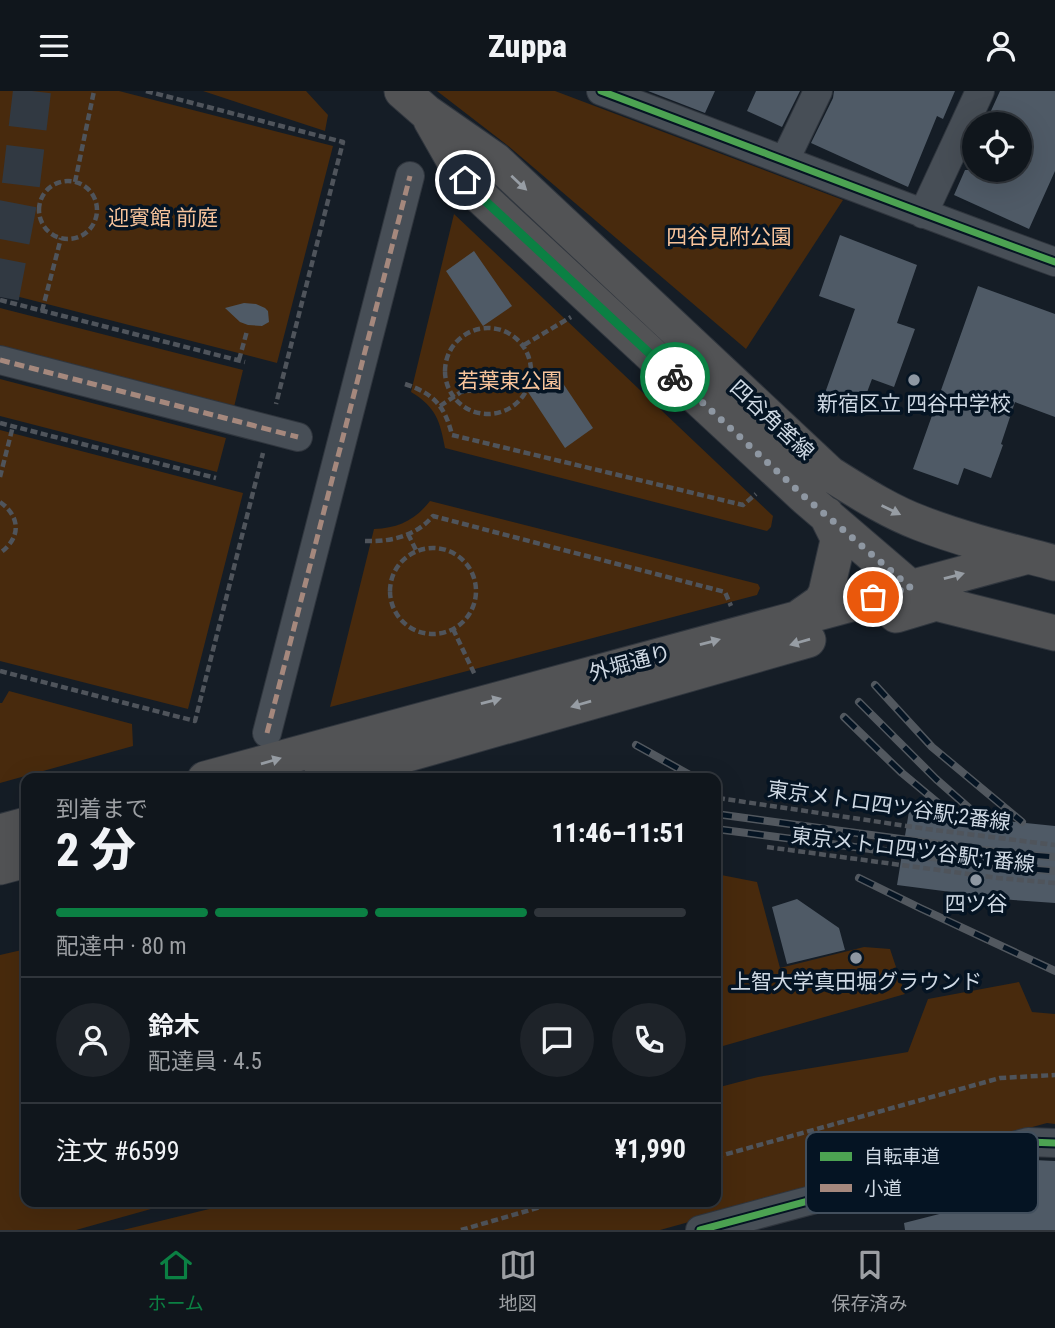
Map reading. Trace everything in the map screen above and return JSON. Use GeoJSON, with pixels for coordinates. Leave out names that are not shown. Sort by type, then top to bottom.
{"type":"FeatureCollection","features":[{"type":"Feature","properties":{"kind":"main road","name":"四谷角筈線"},"geometry":{"type":"LineString","coordinates":[[414,101],[495,160],[830,474],[859,493],[920,523],[1042,559]]}},
{"type":"Feature","properties":{"kind":"main road","name":"四谷角筈線"},"geometry":{"type":"LineString","coordinates":[[414,101],[468,185],[826,514],[923,596]]}},
{"type":"Feature","properties":{"kind":"main road"},"geometry":{"type":"LineString","coordinates":[[830,474],[858,511],[878,560],[873,597],[845,629]]}},
{"type":"Feature","properties":{"kind":"main road"},"geometry":{"type":"LineString","coordinates":[[801,616],[821,602],[826,593],[838,538],[826,514]]}},
{"type":"Feature","properties":{"kind":"main road","name":"外堀通り"},"geometry":{"type":"LineString","coordinates":[[341,773],[845,629],[923,596],[1042,559]]}},
{"type":"Feature","properties":{"kind":"main road","name":"外堀通り"},"geometry":{"type":"LineString","coordinates":[[227,773],[873,597],[923,596],[1055,633]]}},
{"type":"Feature","properties":{"kind":"main road"},"geometry":{"type":"LineString","coordinates":[[0,832],[21,826]]}},
{"type":"Feature","properties":{"kind":"main road"},"geometry":{"type":"LineString","coordinates":[[0,867],[21,861]]}},
{"type":"Feature","properties":{"kind":"street"},"geometry":{"type":"LineString","coordinates":[[601,91],[1055,262]]}},
{"type":"Feature","properties":{"kind":"street"},"geometry":{"type":"LineString","coordinates":[[785,160],[818,91]]}},
{"type":"Feature","properties":{"kind":"street"},"geometry":{"type":"LineString","coordinates":[[923,214],[980,91]]}},
{"type":"Feature","properties":{"kind":"street"},"geometry":{"type":"LineString","coordinates":[[267,733],[410,176]]}},
{"type":"Feature","properties":{"kind":"street"},"geometry":{"type":"LineString","coordinates":[[0,360],[298,437]]}},
{"type":"Feature","properties":{"kind":"street"},"geometry":{"type":"LineString","coordinates":[[703,1230],[806,1202]]}},
{"type":"Feature","properties":{"kind":"path"},"geometry":{"type":"LineString","coordinates":[[75,182],[94,91]]}},
{"type":"Feature","properties":{"kind":"path"},"geometry":{"type":"LineString","coordinates":[[75,182],[88,189],[94,197],[97,211],[89,229],[81,235],[73,238],[61,237],[44,227],[39,210],[41,199],[52,185],[75,182]]}},
{"type":"Feature","properties":{"kind":"path"},"geometry":{"type":"LineString","coordinates":[[42,311],[61,237]]}},
{"type":"Feature","properties":{"kind":"path"},"geometry":{"type":"LineString","coordinates":[[0,300],[242,362],[247,331]]}},
{"type":"Feature","properties":{"kind":"path"},"geometry":{"type":"LineString","coordinates":[[524,345],[571,316]]}},
{"type":"Feature","properties":{"kind":"path"},"geometry":{"type":"LineString","coordinates":[[492,327],[515,336],[524,345],[531,366],[531,378],[522,398],[513,406],[493,414],[482,414],[471,411],[453,397],[444,373],[445,361],[458,339],[479,328],[492,327]]}},
{"type":"Feature","properties":{"kind":"path"},"geometry":{"type":"LineString","coordinates":[[440,406],[461,392],[475,390],[480,386],[480,379],[471,373],[463,379],[463,384],[471,388]]}},
{"type":"Feature","properties":{"kind":"path"},"geometry":{"type":"LineString","coordinates":[[405,384],[422,389],[433,397],[446,417],[452,435],[743,505],[756,494]]}},
{"type":"Feature","properties":{"kind":"path"},"geometry":{"type":"LineString","coordinates":[[0,423],[216,478]]}},
{"type":"Feature","properties":{"kind":"path"},"geometry":{"type":"LineString","coordinates":[[0,477],[13,426]]}},
{"type":"Feature","properties":{"kind":"path"},"geometry":{"type":"LineString","coordinates":[[0,502],[13,515],[16,530],[13,540],[0,553]]}},
{"type":"Feature","properties":{"kind":"path"},"geometry":{"type":"LineString","coordinates":[[365,541],[382,542],[408,534],[424,527],[433,516],[725,592],[731,607]]}},
{"type":"Feature","properties":{"kind":"path"},"geometry":{"type":"LineString","coordinates":[[408,534],[416,550]]}},
{"type":"Feature","properties":{"kind":"path"},"geometry":{"type":"LineString","coordinates":[[443,548],[466,562],[473,573],[475,600],[470,613],[453,629],[438,634],[416,631],[398,617],[393,607],[390,585],[393,574],[399,564],[416,550],[443,548]]}},
{"type":"Feature","properties":{"kind":"path"},"geometry":{"type":"LineString","coordinates":[[453,629],[475,675]]}},
{"type":"Feature","properties":{"kind":"path"},"geometry":{"type":"LineString","coordinates":[[721,1156],[1000,1078],[1055,1075]]}},
{"type":"Feature","properties":{"kind":"path"},"geometry":{"type":"LineString","coordinates":[[461,1230],[541,1207]]}},
{"type":"Feature","properties":{"kind":"green space","name":"迎賓館 前庭"},"geometry":{"type":"Polygon","coordinates":[[[0,91],[119,91],[333,146],[277,363],[0,292],[0,91]]]}},
{"type":"Feature","properties":{"kind":"green space"},"geometry":{"type":"Polygon","coordinates":[[[203,91],[306,91],[328,115],[325,131],[203,91]]]}},
{"type":"Feature","properties":{"kind":"green space","name":"四谷見附公園"},"geometry":{"type":"Polygon","coordinates":[[[437,91],[555,91],[843,200],[746,349],[507,145],[437,91]]]}},
{"type":"Feature","properties":{"kind":"green space","name":"若葉東公園"},"geometry":{"type":"Polygon","coordinates":[[[454,214],[773,516],[771,527],[767,531],[445,448],[436,415],[411,392],[454,214]]]}},
{"type":"Feature","properties":{"kind":"green space"},"geometry":{"type":"Polygon","coordinates":[[[0,308],[243,370],[234,407],[0,347],[0,308]]]}},
{"type":"Feature","properties":{"kind":"green space"},"geometry":{"type":"Polygon","coordinates":[[[0,379],[226,438],[217,472],[0,416],[0,379]]]}},
{"type":"Feature","properties":{"kind":"green space"},"geometry":{"type":"Polygon","coordinates":[[[0,430],[243,493],[188,709],[0,661],[0,430]]]}},
{"type":"Feature","properties":{"kind":"green space"},"geometry":{"type":"Polygon","coordinates":[[[430,501],[758,584],[760,588],[757,595],[330,707],[374,529],[406,522],[430,501]]]}},
{"type":"Feature","properties":{"kind":"green space"},"geometry":{"type":"Polygon","coordinates":[[[9,691],[132,724],[133,746],[36,773],[21,773],[21,777],[0,783],[2,703],[9,691]]]}},
{"type":"Feature","properties":{"kind":"green space","name":"上智大学真田堀グラウンド"},"geometry":{"type":"Polygon","coordinates":[[[721,875],[757,882],[780,968],[864,947],[890,949],[905,994],[721,1047],[721,875]]]}},
{"type":"Feature","properties":{"kind":"green space"},"geometry":{"type":"Polygon","coordinates":[[[21,950],[21,1207],[158,1207],[76,1230],[0,1230],[0,955],[21,950]]]}},
{"type":"Feature","properties":{"kind":"green space"},"geometry":{"type":"Polygon","coordinates":[[[1019,982],[1032,1012],[1055,1014],[1055,1124],[1047,1123],[1014,1132],[806,1132],[806,1190],[660,1230],[123,1230],[217,1207],[721,1207],[721,1087],[758,1077],[908,1052],[928,999],[1019,982]]]}},
{"type":"Feature","properties":{"kind":"building"},"geometry":{"type":"Polygon","coordinates":[[[648,91],[715,91],[705,113],[648,91]]]}},
{"type":"Feature","properties":{"kind":"building"},"geometry":{"type":"Polygon","coordinates":[[[756,91],[800,91],[782,127],[747,111],[756,91]]]}},
{"type":"Feature","properties":{"kind":"building"},"geometry":{"type":"Polygon","coordinates":[[[834,91],[955,91],[943,119],[937,116],[908,187],[811,143],[834,91]]]}},
{"type":"Feature","properties":{"kind":"building"},"geometry":{"type":"Polygon","coordinates":[[[1000,91],[1055,91],[1055,171],[1029,229],[954,195],[962,177],[962,182],[1032,182],[1032,112],[990,112],[1000,91]]]}},
{"type":"Feature","properties":{"kind":"building"},"geometry":{"type":"Polygon","coordinates":[[[840,235],[917,265],[897,323],[915,329],[894,387],[872,379],[860,411],[842,405],[843,399],[825,393],[855,309],[819,296],[840,235]]]}},
{"type":"Feature","properties":{"kind":"building"},"geometry":{"type":"Polygon","coordinates":[[[474,251],[512,306],[483,326],[446,271],[474,251]]]}},
{"type":"Feature","properties":{"kind":"building"},"geometry":{"type":"Polygon","coordinates":[[[978,286],[1055,314],[1055,417],[1015,402],[991,478],[964,468],[958,485],[913,469],[978,286]]]}},
{"type":"Feature","properties":{"kind":"building"},"geometry":{"type":"Polygon","coordinates":[[[244,303],[265,308],[269,322],[262,326],[248,325],[240,322],[225,308],[244,303]]]}},
{"type":"Feature","properties":{"kind":"building"},"geometry":{"type":"Polygon","coordinates":[[[556,373],[593,428],[565,448],[528,392],[556,373]]]}},
{"type":"Feature","properties":{"kind":"building"},"geometry":{"type":"Polygon","coordinates":[[[909,811],[1055,826],[1055,903],[897,885],[909,811]]]}},
{"type":"Feature","properties":{"kind":"building"},"geometry":{"type":"Polygon","coordinates":[[[797,899],[839,928],[845,950],[787,964],[772,907],[797,899]]]}},
{"type":"Feature","properties":{"kind":"building"},"geometry":{"type":"Polygon","coordinates":[[[1038,1160],[1055,1161],[1055,1230],[905,1230],[904,1223],[943,1213],[1038,1213],[1038,1160]]]}},
{"type":"Feature","properties":{"kind":"tunnel"},"geometry":{"type":"LineString","coordinates":[[0,297],[20,192],[32,91]]}},
{"type":"Feature","properties":{"kind":"railway"},"geometry":{"type":"LineString","coordinates":[[875,685],[932,747],[1022,822]]}},
{"type":"Feature","properties":{"kind":"railway"},"geometry":{"type":"LineString","coordinates":[[859,702],[936,779],[978,816]]}},
{"type":"Feature","properties":{"kind":"railway"},"geometry":{"type":"LineString","coordinates":[[844,717],[902,773],[950,813]]}},
{"type":"Feature","properties":{"kind":"railway"},"geometry":{"type":"LineString","coordinates":[[636,745],[686,773]]}},
{"type":"Feature","properties":{"kind":"railway"},"geometry":{"type":"LineString","coordinates":[[721,815],[1005,853],[1055,857]]}},
{"type":"Feature","properties":{"kind":"railway"},"geometry":{"type":"LineString","coordinates":[[721,830],[1055,871]]}},
{"type":"Feature","properties":{"kind":"railway"},"geometry":{"type":"LineString","coordinates":[[859,878],[1055,971]]}},
{"type":"Feature","properties":{"kind":"marked path"},"geometry":{"type":"LineString","coordinates":[[267,733],[410,176]]}},
{"type":"Feature","properties":{"kind":"marked path"},"geometry":{"type":"LineString","coordinates":[[0,360],[298,437]]}},
{"type":"Feature","properties":{"kind":"cycle path"},"geometry":{"type":"LineString","coordinates":[[601,91],[1055,262]]}},
{"type":"Feature","properties":{"kind":"cycle path"},"geometry":{"type":"LineString","coordinates":[[1038,1142],[1055,1143]]}},
{"type":"Feature","properties":{"kind":"cycle path"},"geometry":{"type":"LineString","coordinates":[[700,1230],[806,1202]]}},
{"type":"Feature","properties":{"kind":"way so far"},"geometry":{"type":"LineString","coordinates":[[675,377],[806,498],[911,588],[873,597]]}},
{"type":"Feature","properties":{"kind":"place","name":"新宿区立 四谷中学校"},"geometry":{"type":"Point","coordinates":[914,380]}},
{"type":"Feature","properties":{"kind":"place","name":"四ツ谷"},"geometry":{"type":"Point","coordinates":[976,880]}},
{"type":"Feature","properties":{"kind":"place","name":"上智大学真田堀グラウンド"},"geometry":{"type":"Point","coordinates":[856,958]}},
{"type":"Feature","properties":{"kind":"route"},"geometry":{"type":"LineString","coordinates":[[465,180],[675,377]]}}]}
